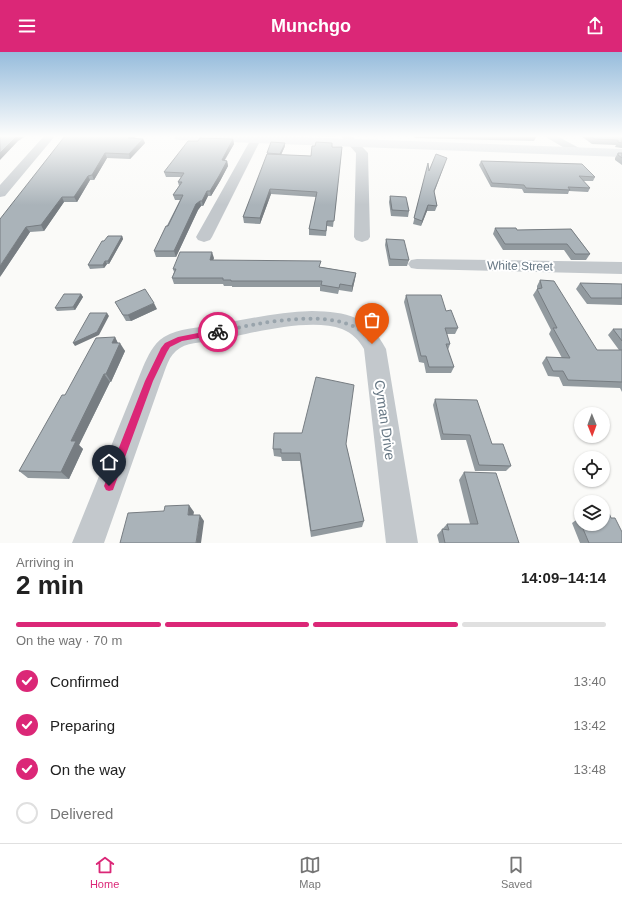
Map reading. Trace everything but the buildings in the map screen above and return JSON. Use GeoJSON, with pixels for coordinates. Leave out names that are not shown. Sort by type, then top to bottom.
{"type":"FeatureCollection","features":[{"type":"Feature","properties":{"kind":"street"},"geometry":{"type":"LineString","coordinates":[[0,178],[17,159]]}},
{"type":"Feature","properties":{"kind":"street"},"geometry":{"type":"LineString","coordinates":[[0,193],[30,159]]}},
{"type":"Feature","properties":{"kind":"street"},"geometry":{"type":"LineString","coordinates":[[204,237],[245,159]]}},
{"type":"Feature","properties":{"kind":"street"},"geometry":{"type":"LineString","coordinates":[[362,159],[362,237]]}},
{"type":"Feature","properties":{"kind":"street","name":"White Street"},"geometry":{"type":"LineString","coordinates":[[417,264],[622,268]]}},
{"type":"Feature","properties":{"kind":"street","name":"Cyman Drive"},"geometry":{"type":"LineString","coordinates":[[88,543],[149,381],[158,361],[168,345],[180,339],[256,325],[300,320],[327,319],[340,321],[359,328],[366,334],[375,349],[402,543]]}},
{"type":"Feature","properties":{"kind":"way so far"},"geometry":{"type":"LineString","coordinates":[[218,332],[271,322],[327,319],[340,321],[359,328],[370,338],[372,344]]}},
{"type":"Feature","properties":{"kind":"route"},"geometry":{"type":"LineString","coordinates":[[109,486],[154,367],[164,350],[168,345],[180,339],[218,332]]}}]}
